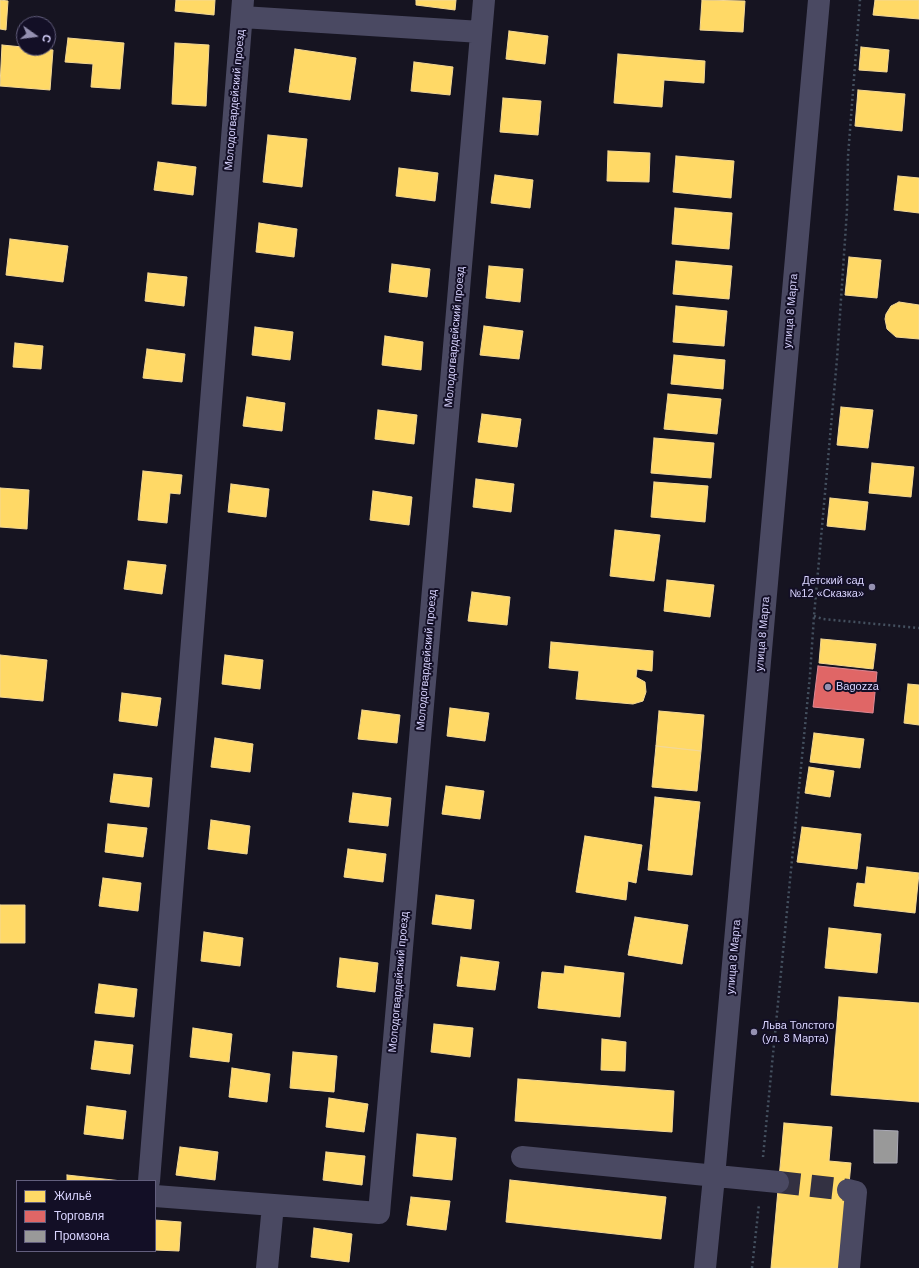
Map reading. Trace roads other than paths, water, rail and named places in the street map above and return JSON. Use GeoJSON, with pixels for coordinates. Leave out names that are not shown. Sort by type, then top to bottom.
{"type":"FeatureCollection","features":[{"type":"Feature","properties":{"kind":"street","name":"Молодогвардейский проезд"},"geometry":{"type":"LineString","coordinates":[[156,1196],[379,1213],[484,0]]}},
{"type":"Feature","properties":{"kind":"street","name":"улица 8 Марта"},"geometry":{"type":"LineString","coordinates":[[705,1268],[819,0]]}},
{"type":"Feature","properties":{"kind":"street","name":"Молодогвардейский проезд"},"geometry":{"type":"LineString","coordinates":[[149,1180],[242,9]]}},
{"type":"Feature","properties":{"kind":"street"},"geometry":{"type":"LineString","coordinates":[[242,9],[481,32]]}},
{"type":"Feature","properties":{"kind":"street"},"geometry":{"type":"LineString","coordinates":[[522,1157],[714,1177],[770,1181]]}},
{"type":"Feature","properties":{"kind":"street"},"geometry":{"type":"LineString","coordinates":[[848,1190],[856,1192],[849,1268]]}},
{"type":"Feature","properties":{"kind":"street"},"geometry":{"type":"LineString","coordinates":[[267,1268],[273,1205]]}},
{"type":"Feature","properties":{"kind":"tunnel"},"geometry":{"type":"LineString","coordinates":[[778,1182],[848,1190]]}},
{"type":"Feature","properties":{"kind":"place","name":"Детский сад №12 «Сказка»"},"geometry":{"type":"Point","coordinates":[872,587]}},
{"type":"Feature","properties":{"kind":"place","name":"Bagozza"},"geometry":{"type":"Point","coordinates":[828,687]}},
{"type":"Feature","properties":{"kind":"place","name":"Льва Толстого (ул. 8 Марта)"},"geometry":{"type":"Point","coordinates":[754,1032]}}]}
